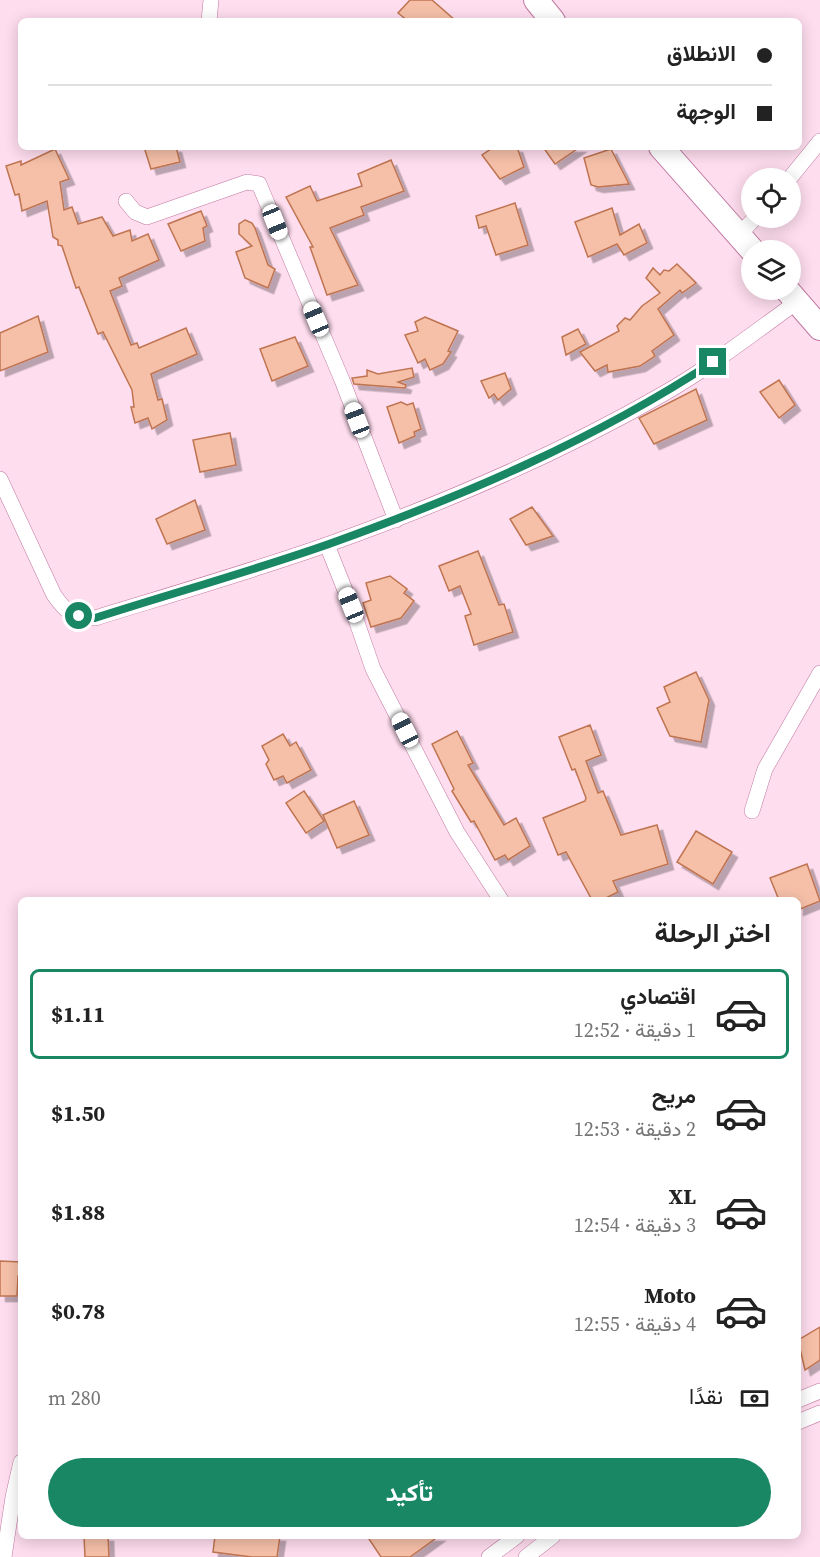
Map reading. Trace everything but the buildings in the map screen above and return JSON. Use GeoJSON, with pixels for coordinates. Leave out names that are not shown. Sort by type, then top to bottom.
{"type":"FeatureCollection","features":[{"type":"Feature","properties":{"kind":"main road"},"geometry":{"type":"LineString","coordinates":[[536,0],[551,18]]}},
{"type":"Feature","properties":{"kind":"main road"},"geometry":{"type":"LineString","coordinates":[[664,150],[742,240]]}},
{"type":"Feature","properties":{"kind":"main road"},"geometry":{"type":"LineString","coordinates":[[796,300],[820,328]]}},
{"type":"Feature","properties":{"kind":"street"},"geometry":{"type":"LineString","coordinates":[[209,18],[211,0]]}},
{"type":"Feature","properties":{"kind":"street"},"geometry":{"type":"LineString","coordinates":[[798,168],[820,141]]}},
{"type":"Feature","properties":{"kind":"street"},"geometry":{"type":"LineString","coordinates":[[126,201],[135,212],[147,217],[247,182],[259,184],[342,380],[396,519]]}},
{"type":"Feature","properties":{"kind":"street"},"geometry":{"type":"LineString","coordinates":[[0,479],[54,595],[65,611],[95,618],[327,545],[500,477],[594,432],[665,393],[713,362],[787,300]]}},
{"type":"Feature","properties":{"kind":"street"},"geometry":{"type":"LineString","coordinates":[[327,545],[374,669],[457,832],[499,897]]}},
{"type":"Feature","properties":{"kind":"street"},"geometry":{"type":"LineString","coordinates":[[752,811],[765,769],[820,673]]}},
{"type":"Feature","properties":{"kind":"street"},"geometry":{"type":"LineString","coordinates":[[801,1399],[820,1390]]}},
{"type":"Feature","properties":{"kind":"street"},"geometry":{"type":"LineString","coordinates":[[801,1421],[820,1413]]}},
{"type":"Feature","properties":{"kind":"street"},"geometry":{"type":"LineString","coordinates":[[4,1557],[18,1475]]}},
{"type":"Feature","properties":{"kind":"street"},"geometry":{"type":"LineString","coordinates":[[489,1557],[513,1539]]}},
{"type":"Feature","properties":{"kind":"street"},"geometry":{"type":"LineString","coordinates":[[526,1557],[549,1539]]}},
{"type":"Feature","properties":{"kind":"route"},"geometry":{"type":"LineString","coordinates":[[79,616],[95,618],[327,545],[396,519],[500,477],[594,432],[665,393],[713,362]]}}]}
